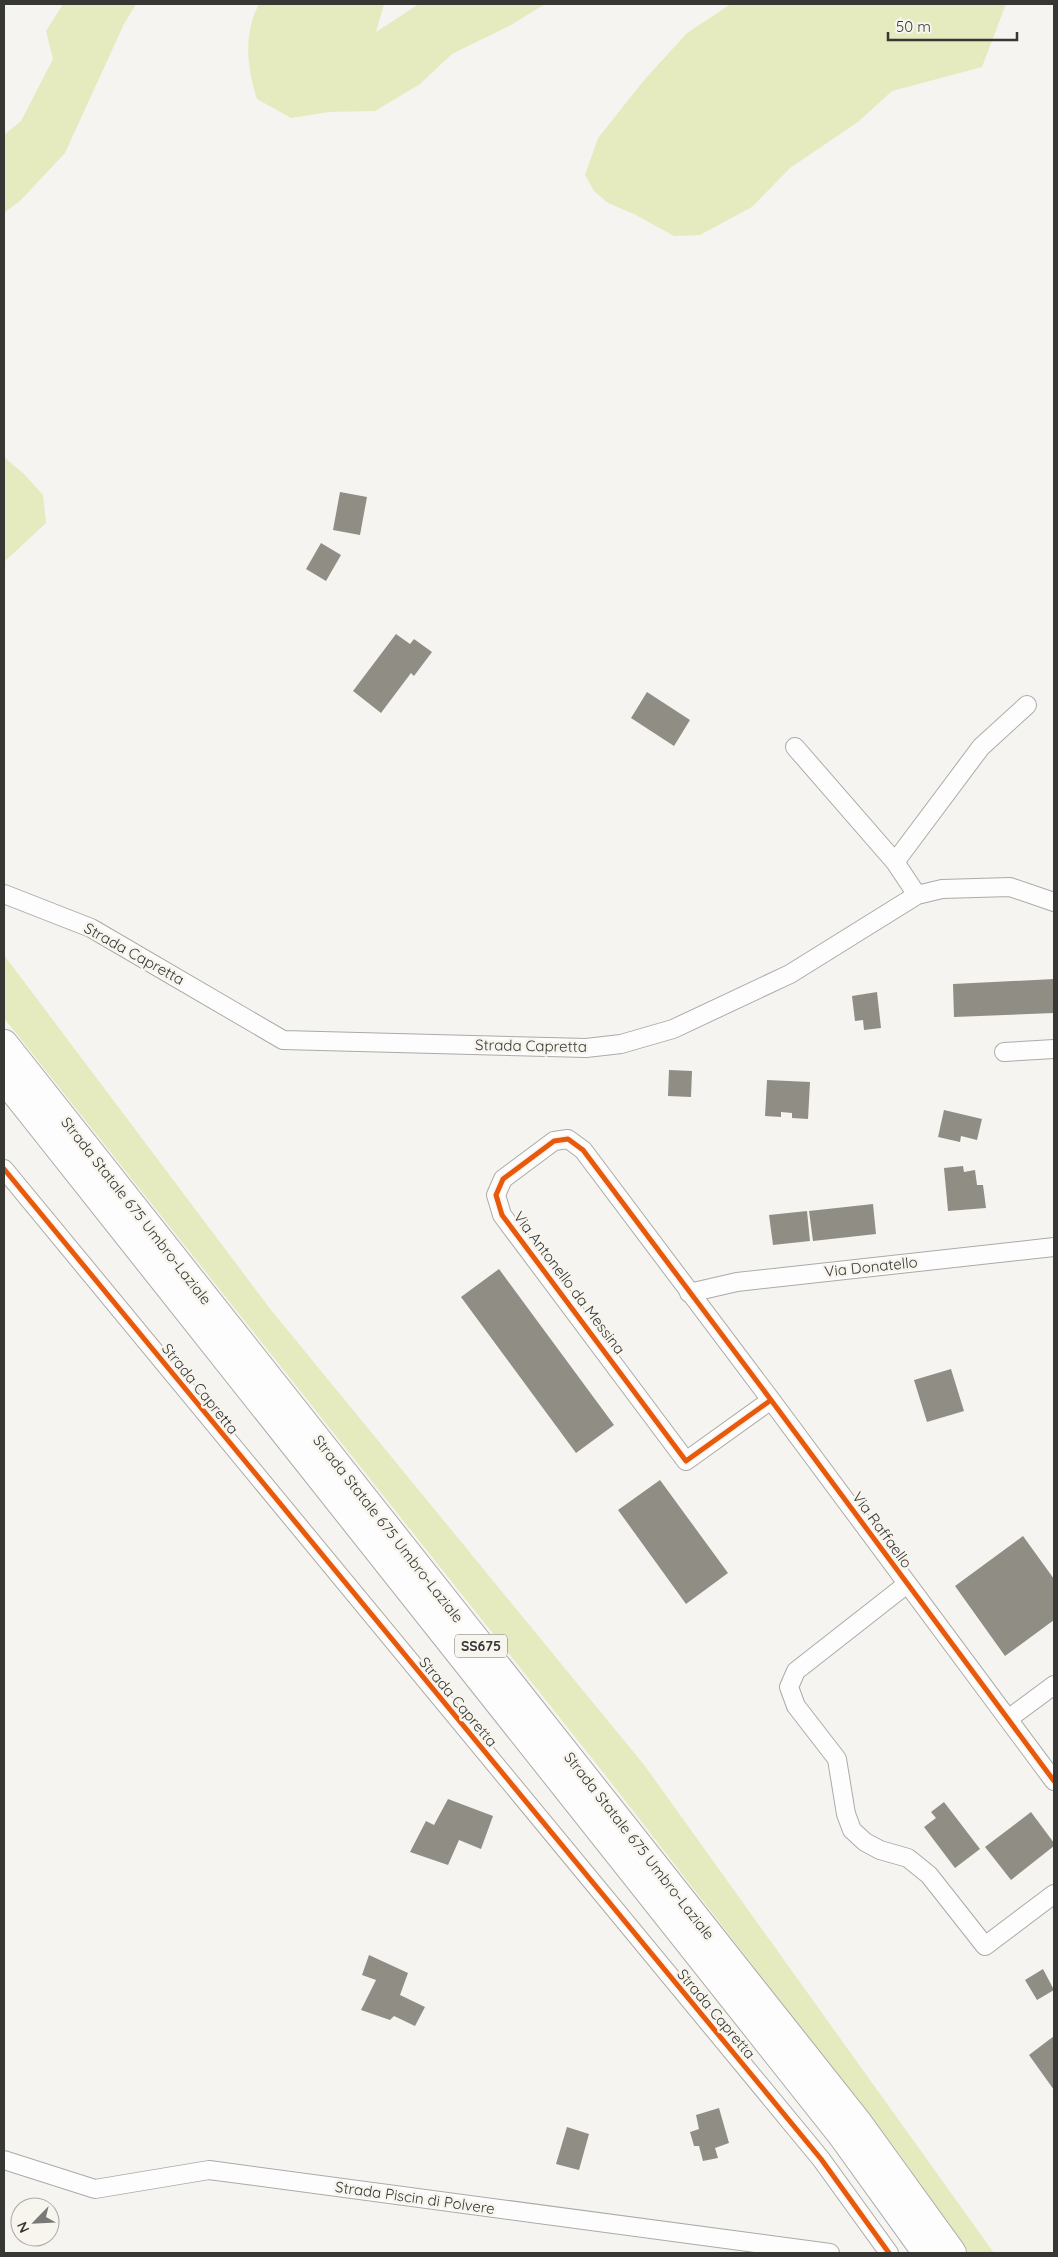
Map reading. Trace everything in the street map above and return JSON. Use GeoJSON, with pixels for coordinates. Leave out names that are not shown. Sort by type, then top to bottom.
{"type":"FeatureCollection","features":[{"type":"Feature","properties":{"kind":"highway","name":"Strada Statale 675 Umbro-Laziale"},"geometry":{"type":"LineString","coordinates":[[4,1044],[858,2123],[952,2253]]}},
{"type":"Feature","properties":{"kind":"highway","name":"Strada Statale 675 Umbro-Laziale"},"geometry":{"type":"LineString","coordinates":[[4,1078],[842,2135],[927,2253]]}},
{"type":"Feature","properties":{"kind":"street"},"geometry":{"type":"LineString","coordinates":[[894,862],[981,747],[1027,705]]}},
{"type":"Feature","properties":{"kind":"street"},"geometry":{"type":"LineString","coordinates":[[795,747],[894,862],[917,895]]}},
{"type":"Feature","properties":{"kind":"street","name":"Strada Capretta"},"geometry":{"type":"LineString","coordinates":[[4,894],[91,928],[283,1040],[586,1048],[621,1044],[673,1029],[790,974],[917,895],[942,889],[1010,887],[1054,902]]}},
{"type":"Feature","properties":{"kind":"street"},"geometry":{"type":"LineString","coordinates":[[1004,1052],[1054,1049]]}},
{"type":"Feature","properties":{"kind":"street","name":"Via Antonello da Messina"},"geometry":{"type":"LineString","coordinates":[[689,1293],[583,1150],[568,1139],[554,1141],[503,1180],[496,1195],[502,1215],[686,1461],[772,1400]]}},
{"type":"Feature","properties":{"kind":"street","name":"Strada Capretta"},"geometry":{"type":"LineString","coordinates":[[4,1169],[821,2160],[889,2253]]}},
{"type":"Feature","properties":{"kind":"street","name":"Via Donatello"},"geometry":{"type":"LineString","coordinates":[[689,1293],[737,1282],[1054,1247]]}},
{"type":"Feature","properties":{"kind":"street","name":"Via Raffaello"},"geometry":{"type":"LineString","coordinates":[[689,1293],[772,1400],[1054,1782]]}},
{"type":"Feature","properties":{"kind":"street"},"geometry":{"type":"LineString","coordinates":[[907,1584],[796,1671],[789,1687],[796,1706],[837,1759],[846,1814],[852,1830],[865,1842],[880,1850],[908,1858],[929,1874],[985,1946],[1054,1894]]}},
{"type":"Feature","properties":{"kind":"street"},"geometry":{"type":"LineString","coordinates":[[1008,1719],[1054,1685]]}},
{"type":"Feature","properties":{"kind":"street","name":"Strada Piscin di Polvere"},"geometry":{"type":"LineString","coordinates":[[4,2160],[95,2190],[209,2170],[830,2253]]}},
{"type":"Feature","properties":{"kind":"green space"},"geometry":{"type":"Polygon","coordinates":[[[63,4],[136,4],[124,24],[65,153],[21,200],[4,213],[4,135],[21,121],[53,59],[46,31],[63,4]]]}},
{"type":"Feature","properties":{"kind":"green space"},"geometry":{"type":"Polygon","coordinates":[[[259,4],[384,4],[376,32],[419,4],[545,4],[511,25],[452,54],[420,84],[375,111],[329,112],[291,118],[257,99],[248,51],[251,27],[259,4]]]}},
{"type":"Feature","properties":{"kind":"green space"},"geometry":{"type":"Polygon","coordinates":[[[731,4],[1006,4],[982,67],[892,91],[858,122],[790,168],[752,207],[700,235],[674,236],[634,214],[608,203],[594,191],[585,175],[598,138],[645,79],[687,33],[731,4]]]}},
{"type":"Feature","properties":{"kind":"green space"},"geometry":{"type":"Polygon","coordinates":[[[4,457],[24,474],[43,495],[46,523],[4,562],[4,457]]]}},
{"type":"Feature","properties":{"kind":"green space"},"geometry":{"type":"Polygon","coordinates":[[[4,955],[271,1310],[645,1766],[994,2253],[966,2253],[900,2155],[606,1776],[4,1018],[4,955]]]}},
{"type":"Feature","properties":{"kind":"building"},"geometry":{"type":"Polygon","coordinates":[[[340,492],[367,497],[360,535],[333,530],[340,492]]]}},
{"type":"Feature","properties":{"kind":"building"},"geometry":{"type":"Polygon","coordinates":[[[321,543],[341,555],[326,581],[306,569],[321,543]]]}},
{"type":"Feature","properties":{"kind":"building"},"geometry":{"type":"Polygon","coordinates":[[[396,634],[410,644],[414,639],[432,652],[414,676],[411,673],[381,713],[353,691],[396,634]]]}},
{"type":"Feature","properties":{"kind":"building"},"geometry":{"type":"Polygon","coordinates":[[[647,692],[690,720],[674,746],[631,718],[647,692]]]}},
{"type":"Feature","properties":{"kind":"building"},"geometry":{"type":"Polygon","coordinates":[[[1054,979],[1054,1013],[954,1017],[953,984],[1054,979]]]}},
{"type":"Feature","properties":{"kind":"building"},"geometry":{"type":"Polygon","coordinates":[[[877,992],[881,1028],[864,1030],[863,1020],[855,1021],[852,996],[877,992]]]}},
{"type":"Feature","properties":{"kind":"building"},"geometry":{"type":"Polygon","coordinates":[[[669,1070],[692,1071],[691,1097],[668,1096],[669,1070]]]}},
{"type":"Feature","properties":{"kind":"building"},"geometry":{"type":"Polygon","coordinates":[[[767,1080],[810,1082],[808,1119],[792,1118],[792,1113],[781,1112],[781,1117],[765,1116],[767,1080]]]}},
{"type":"Feature","properties":{"kind":"building"},"geometry":{"type":"Polygon","coordinates":[[[944,1110],[982,1119],[977,1140],[961,1136],[960,1142],[938,1137],[944,1110]]]}},
{"type":"Feature","properties":{"kind":"building"},"geometry":{"type":"Polygon","coordinates":[[[963,1166],[964,1172],[975,1170],[977,1185],[983,1185],[986,1208],[948,1211],[944,1168],[963,1166]]]}},
{"type":"Feature","properties":{"kind":"building"},"geometry":{"type":"Polygon","coordinates":[[[873,1204],[876,1234],[813,1241],[809,1211],[873,1204]]]}},
{"type":"Feature","properties":{"kind":"building"},"geometry":{"type":"Polygon","coordinates":[[[807,1211],[810,1241],[773,1245],[769,1215],[807,1211]]]}},
{"type":"Feature","properties":{"kind":"building"},"geometry":{"type":"Polygon","coordinates":[[[499,1269],[614,1425],[576,1453],[461,1297],[499,1269]]]}},
{"type":"Feature","properties":{"kind":"building"},"geometry":{"type":"Polygon","coordinates":[[[951,1369],[964,1411],[927,1422],[914,1380],[951,1369]]]}},
{"type":"Feature","properties":{"kind":"building"},"geometry":{"type":"Polygon","coordinates":[[[660,1480],[728,1573],[686,1604],[618,1510],[660,1480]]]}},
{"type":"Feature","properties":{"kind":"building"},"geometry":{"type":"Polygon","coordinates":[[[1023,1536],[1054,1579],[1054,1620],[1005,1656],[955,1586],[1023,1536]]]}},
{"type":"Feature","properties":{"kind":"building"},"geometry":{"type":"Polygon","coordinates":[[[448,1799],[493,1816],[481,1849],[459,1840],[448,1865],[410,1852],[426,1821],[434,1825],[448,1799]]]}},
{"type":"Feature","properties":{"kind":"building"},"geometry":{"type":"Polygon","coordinates":[[[944,1802],[980,1849],[955,1868],[924,1827],[936,1818],[931,1812],[944,1802]]]}},
{"type":"Feature","properties":{"kind":"building"},"geometry":{"type":"Polygon","coordinates":[[[1031,1812],[1054,1843],[1054,1846],[1011,1880],[985,1847],[1031,1812]]]}},
{"type":"Feature","properties":{"kind":"building"},"geometry":{"type":"Polygon","coordinates":[[[369,1955],[408,1973],[400,1995],[425,2007],[415,2026],[394,2016],[390,2020],[361,2010],[376,1980],[362,1975],[369,1955]]]}},
{"type":"Feature","properties":{"kind":"building"},"geometry":{"type":"Polygon","coordinates":[[[1043,1969],[1054,1990],[1037,2000],[1025,1980],[1043,1969]]]}},
{"type":"Feature","properties":{"kind":"building"},"geometry":{"type":"Polygon","coordinates":[[[1054,2036],[1054,2090],[1029,2055],[1054,2036]]]}},
{"type":"Feature","properties":{"kind":"building"},"geometry":{"type":"Polygon","coordinates":[[[719,2108],[729,2143],[715,2148],[718,2158],[703,2161],[699,2146],[694,2146],[690,2132],[699,2129],[696,2115],[719,2108]]]}},
{"type":"Feature","properties":{"kind":"building"},"geometry":{"type":"Polygon","coordinates":[[[567,2127],[589,2134],[579,2170],[556,2164],[567,2127]]]}},
{"type":"Feature","properties":{"kind":"cycle path"},"geometry":{"type":"LineString","coordinates":[[771,1400],[686,1461],[502,1215],[496,1195],[503,1179],[554,1141],[568,1139],[583,1150],[771,1400],[1054,1781]]}},
{"type":"Feature","properties":{"kind":"cycle path"},"geometry":{"type":"LineString","coordinates":[[4,1169],[821,2159],[889,2253]]}}]}
